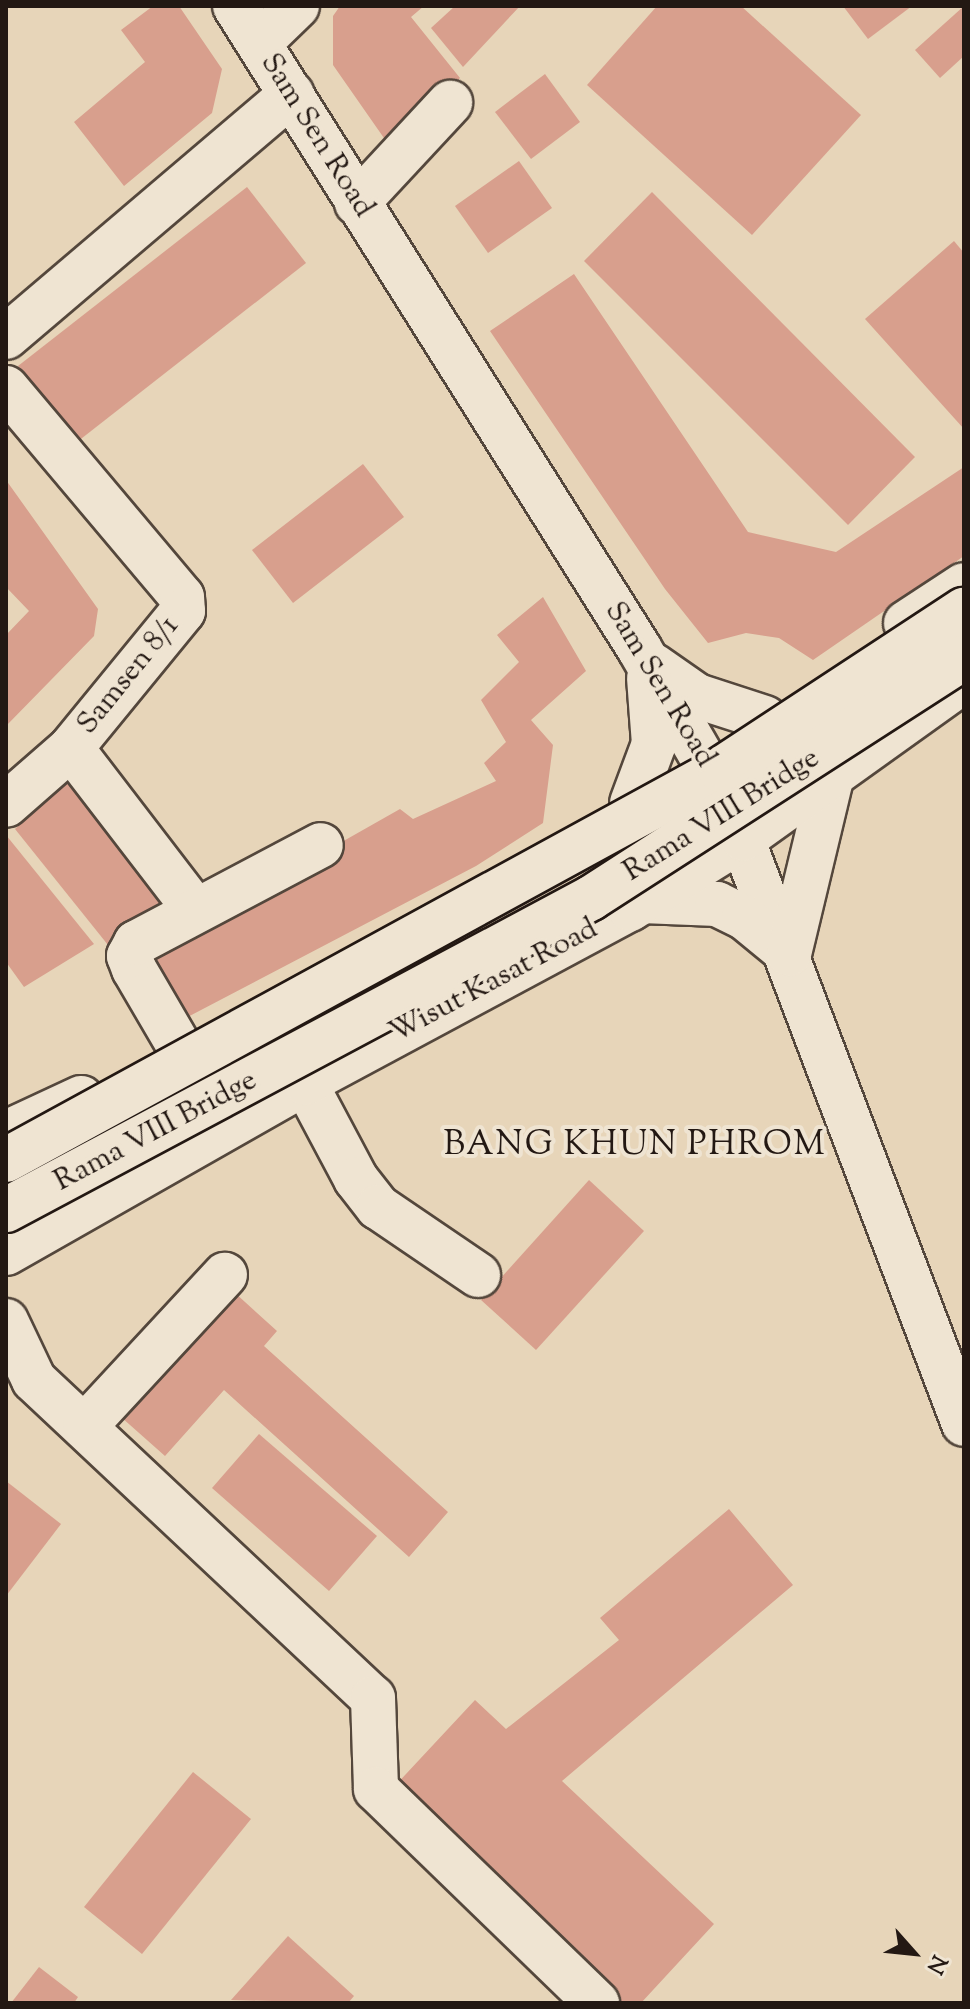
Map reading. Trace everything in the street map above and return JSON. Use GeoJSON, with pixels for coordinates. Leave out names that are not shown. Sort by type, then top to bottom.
{"type":"FeatureCollection","features":[{"type":"Feature","properties":{"kind":"main road","name":"Sam Sen Road"},"geometry":{"type":"LineString","coordinates":[[235,6],[646,660],[704,758],[743,839],[789,954],[964,1424]]}},
{"type":"Feature","properties":{"kind":"main road"},"geometry":{"type":"LineString","coordinates":[[259,43],[297,6]]}},
{"type":"Feature","properties":{"kind":"main road"},"geometry":{"type":"LineString","coordinates":[[6,337],[292,94]]}},
{"type":"Feature","properties":{"kind":"main road"},"geometry":{"type":"LineString","coordinates":[[357,203],[450,103]]}},
{"type":"Feature","properties":{"kind":"main road","name":"Samsen 8/1"},"geometry":{"type":"LineString","coordinates":[[6,388],[182,597],[183,611],[71,748],[6,805]]}},
{"type":"Feature","properties":{"kind":"main road"},"geometry":{"type":"LineString","coordinates":[[6,1133],[179,1046],[617,812],[704,758],[964,585]]}},
{"type":"Feature","properties":{"kind":"main road","name":"Rama VIII Bridge"},"geometry":{"type":"LineString","coordinates":[[6,1160],[707,778],[964,610]]}},
{"type":"Feature","properties":{"kind":"main road","name":"Rama VIII Bridge"},"geometry":{"type":"LineString","coordinates":[[6,1210],[591,898],[872,722],[964,658]]}},
{"type":"Feature","properties":{"kind":"main road"},"geometry":{"type":"LineString","coordinates":[[646,660],[697,696],[765,718]]}},
{"type":"Feature","properties":{"kind":"main road"},"geometry":{"type":"LineString","coordinates":[[617,812],[654,744],[656,722],[646,660]]}},
{"type":"Feature","properties":{"kind":"main road","name":"Wisut Kasat Road"},"geometry":{"type":"LineString","coordinates":[[6,1253],[305,1083],[636,905],[743,839],[964,681]]}},
{"type":"Feature","properties":{"kind":"main road"},"geometry":{"type":"LineString","coordinates":[[71,748],[196,911]]}},
{"type":"Feature","properties":{"kind":"main road"},"geometry":{"type":"LineString","coordinates":[[617,812],[624,827],[642,847],[647,870],[636,905],[717,904],[744,917],[789,954],[832,775]]}},
{"type":"Feature","properties":{"kind":"main road"},"geometry":{"type":"LineString","coordinates":[[179,1046],[129,956],[136,943],[321,845]]}},
{"type":"Feature","properties":{"kind":"main road"},"geometry":{"type":"LineString","coordinates":[[305,1083],[356,1179],[378,1207],[478,1275]]}},
{"type":"Feature","properties":{"kind":"main road"},"geometry":{"type":"LineString","coordinates":[[85,1426],[225,1275]]}},
{"type":"Feature","properties":{"kind":"main road"},"geometry":{"type":"LineString","coordinates":[[6,1321],[34,1380],[373,1698],[376,1789],[597,2003]]}},
{"type":"Feature","properties":{"kind":"building"},"geometry":{"type":"Polygon","coordinates":[[[153,6],[179,6],[222,69],[212,113],[124,186],[74,122],[145,62],[121,30],[153,6]]]}},
{"type":"Feature","properties":{"kind":"building"},"geometry":{"type":"Polygon","coordinates":[[[340,6],[424,6],[411,17],[460,78],[393,151],[333,65],[333,16],[340,6]]]}},
{"type":"Feature","properties":{"kind":"building"},"geometry":{"type":"Polygon","coordinates":[[[455,6],[520,6],[463,67],[431,28],[455,6]]]}},
{"type":"Feature","properties":{"kind":"building"},"geometry":{"type":"Polygon","coordinates":[[[657,6],[741,6],[861,115],[752,235],[587,85],[657,6]]]}},
{"type":"Feature","properties":{"kind":"building"},"geometry":{"type":"Polygon","coordinates":[[[843,6],[912,6],[868,39],[843,6]]]}},
{"type":"Feature","properties":{"kind":"building"},"geometry":{"type":"Polygon","coordinates":[[[964,6],[964,56],[940,78],[915,50],[964,6]]]}},
{"type":"Feature","properties":{"kind":"building"},"geometry":{"type":"Polygon","coordinates":[[[545,74],[580,122],[531,159],[495,112],[545,74]]]}},
{"type":"Feature","properties":{"kind":"building"},"geometry":{"type":"Polygon","coordinates":[[[519,161],[552,208],[488,253],[455,206],[519,161]]]}},
{"type":"Feature","properties":{"kind":"building"},"geometry":{"type":"Polygon","coordinates":[[[247,187],[306,263],[77,442],[18,366],[247,187]]]}},
{"type":"Feature","properties":{"kind":"building"},"geometry":{"type":"Polygon","coordinates":[[[652,192],[915,457],[848,525],[584,261],[652,192]]]}},
{"type":"Feature","properties":{"kind":"building"},"geometry":{"type":"Polygon","coordinates":[[[954,241],[964,253],[964,429],[865,319],[954,241]]]}},
{"type":"Feature","properties":{"kind":"building"},"geometry":{"type":"Polygon","coordinates":[[[574,274],[748,532],[836,552],[964,467],[964,556],[813,660],[779,638],[746,633],[708,643],[665,589],[490,331],[574,274]]]}},
{"type":"Feature","properties":{"kind":"building"},"geometry":{"type":"Polygon","coordinates":[[[363,464],[404,517],[293,603],[252,550],[363,464]]]}},
{"type":"Feature","properties":{"kind":"building"},"geometry":{"type":"Polygon","coordinates":[[[6,480],[98,609],[94,636],[6,726],[6,635],[29,611],[6,587],[6,480]]]}},
{"type":"Feature","properties":{"kind":"building"},"geometry":{"type":"Polygon","coordinates":[[[543,597],[586,671],[531,720],[553,745],[543,823],[476,866],[180,1021],[153,949],[400,809],[413,819],[496,781],[484,763],[506,742],[481,700],[519,662],[497,635],[543,597]]]}},
{"type":"Feature","properties":{"kind":"building"},"geometry":{"type":"Polygon","coordinates":[[[69,777],[172,909],[108,945],[15,829],[69,777]]]}},
{"type":"Feature","properties":{"kind":"building"},"geometry":{"type":"Polygon","coordinates":[[[6,835],[94,944],[24,987],[6,962],[6,835]]]}},
{"type":"Feature","properties":{"kind":"building"},"geometry":{"type":"Polygon","coordinates":[[[589,1180],[644,1231],[536,1350],[481,1300],[589,1180]]]}},
{"type":"Feature","properties":{"kind":"building"},"geometry":{"type":"Polygon","coordinates":[[[234,1292],[277,1331],[264,1346],[448,1512],[409,1557],[224,1390],[165,1456],[121,1417],[234,1292]]]}},
{"type":"Feature","properties":{"kind":"building"},"geometry":{"type":"Polygon","coordinates":[[[259,1434],[377,1536],[329,1591],[212,1488],[259,1434]]]}},
{"type":"Feature","properties":{"kind":"building"},"geometry":{"type":"Polygon","coordinates":[[[6,1481],[61,1524],[6,1596],[6,1481]]]}},
{"type":"Feature","properties":{"kind":"building"},"geometry":{"type":"Polygon","coordinates":[[[729,1509],[793,1585],[562,1781],[714,1924],[641,2003],[621,2003],[392,1789],[475,1700],[506,1729],[619,1640],[600,1618],[729,1509]]]}},
{"type":"Feature","properties":{"kind":"building"},"geometry":{"type":"Polygon","coordinates":[[[193,1772],[251,1819],[142,1954],[84,1907],[193,1772]]]}},
{"type":"Feature","properties":{"kind":"building"},"geometry":{"type":"Polygon","coordinates":[[[288,1936],[354,1996],[348,2003],[231,2000],[288,1936]]]}},
{"type":"Feature","properties":{"kind":"building"},"geometry":{"type":"Polygon","coordinates":[[[39,1967],[78,1997],[74,2003],[11,2003],[39,1967]]]}},
{"type":"Feature","properties":{"kind":"district","name":"BANG KHUN PHROM"},"geometry":{"type":"Point","coordinates":[635,1146]}}]}
